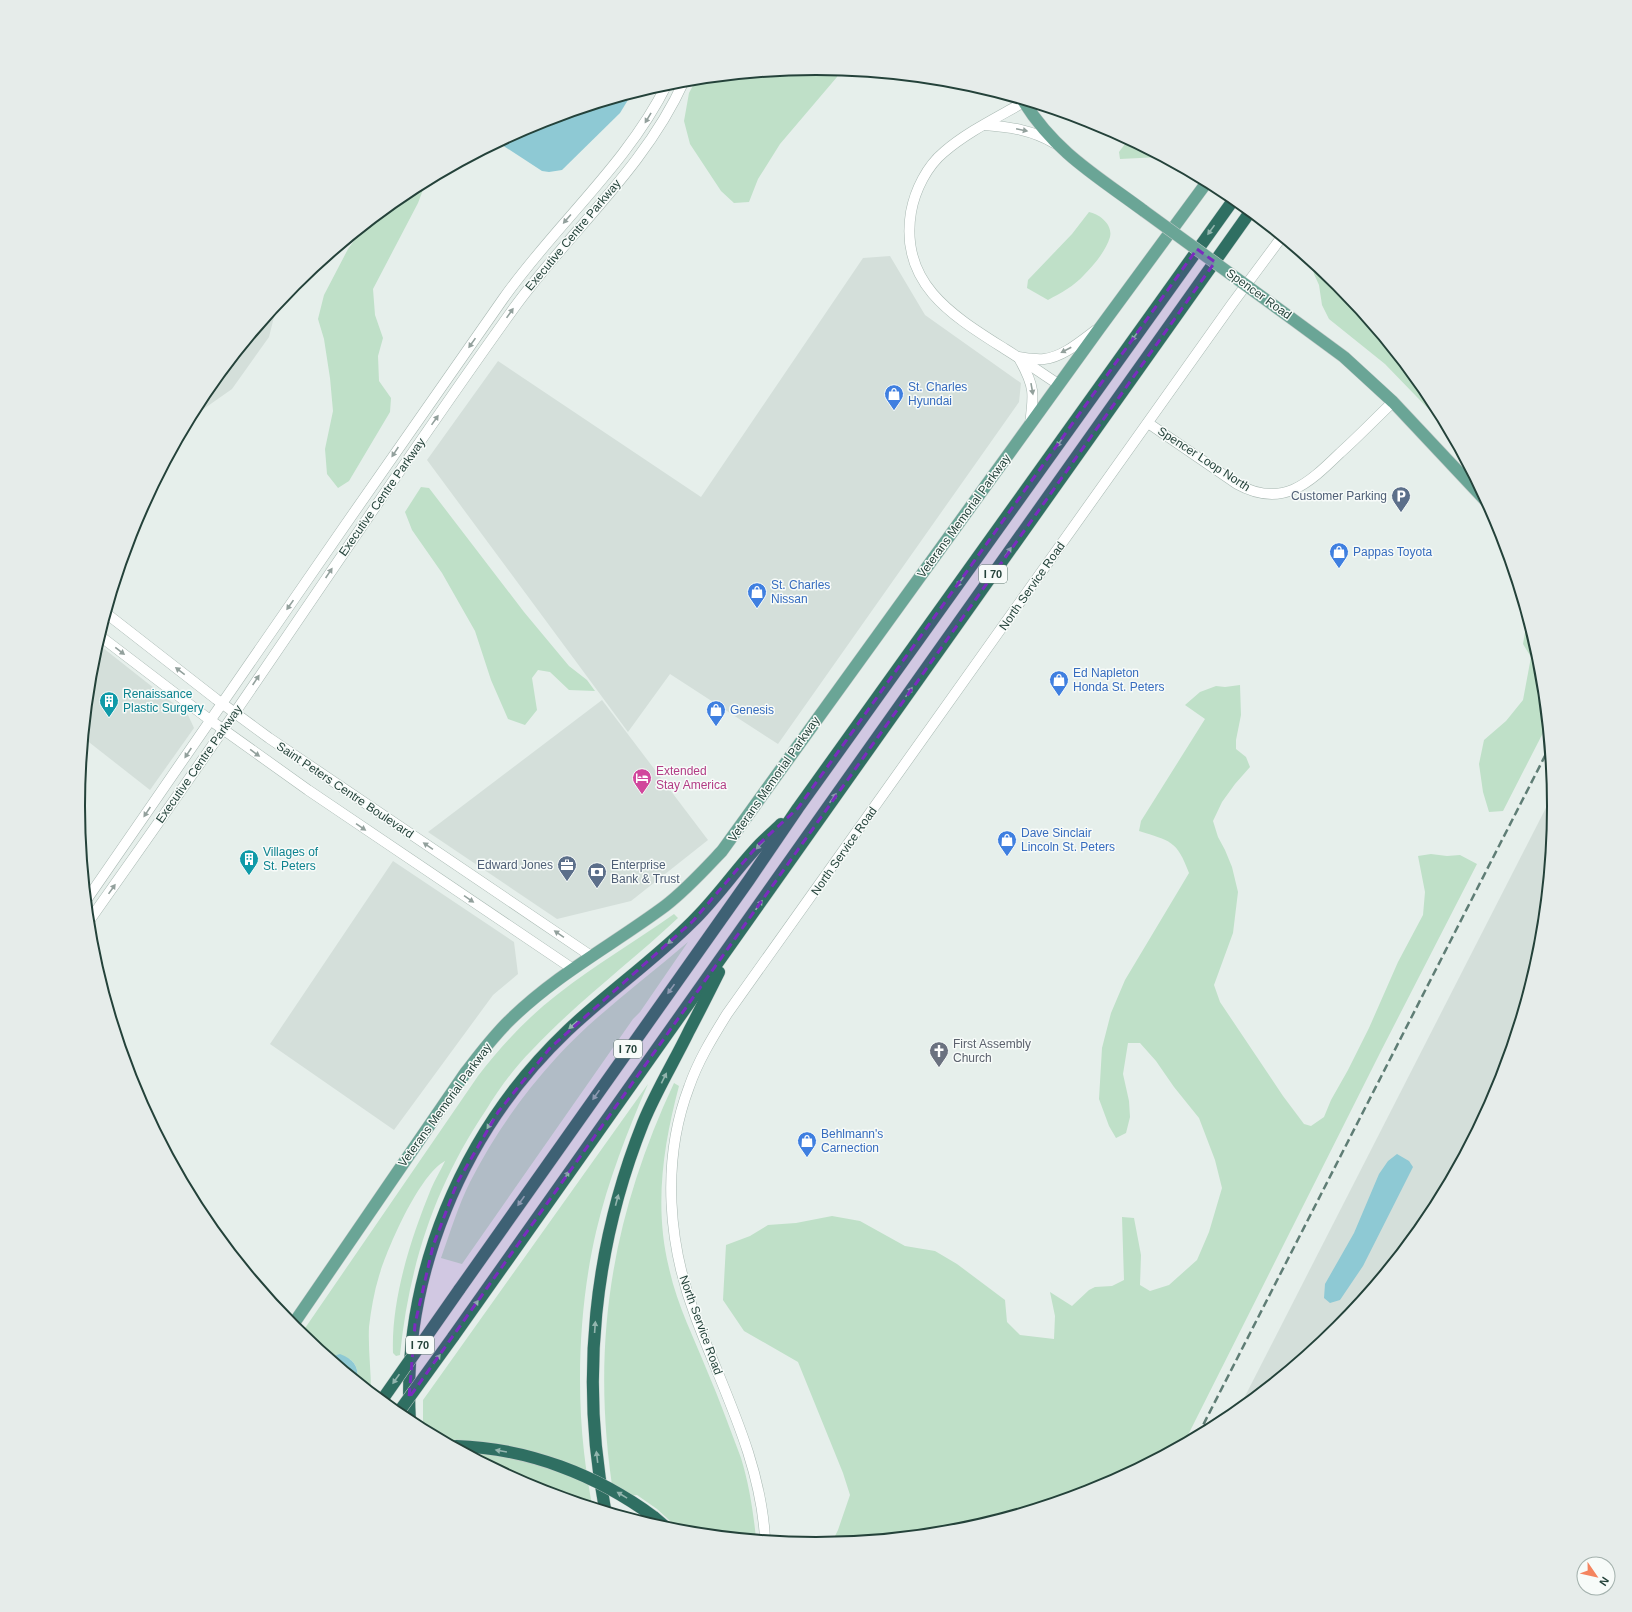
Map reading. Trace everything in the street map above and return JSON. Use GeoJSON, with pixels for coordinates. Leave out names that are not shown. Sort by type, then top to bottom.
{"type":"FeatureCollection","features":[{"type":"Feature","properties":{"kind":"highway","name":"I 70"},"geometry":{"type":"LineString","coordinates":[[385,1396],[749,880],[798,808],[1230,204]]}},
{"type":"Feature","properties":{"kind":"highway","name":"I 70"},"geometry":{"type":"LineString","coordinates":[[402,1408],[1247,216]]}},
{"type":"Feature","properties":{"kind":"highway"},"geometry":{"type":"LineString","coordinates":[[410,1414],[409,1380],[411,1352],[426,1268],[445,1211],[457,1183],[494,1118],[513,1091],[550,1048],[588,1012],[693,921],[759,844],[798,808]]}},
{"type":"Feature","properties":{"kind":"highway"},"geometry":{"type":"LineString","coordinates":[[604,1505],[597,1462],[593,1421],[593,1354],[599,1287],[611,1222],[631,1156],[653,1101],[736,937]]}},
{"type":"Feature","properties":{"kind":"highway"},"geometry":{"type":"LineString","coordinates":[[464,1447],[518,1454],[558,1465],[615,1491],[657,1519]]}},
{"type":"Feature","properties":{"kind":"main road","name":"Spencer Road"},"geometry":{"type":"LineString","coordinates":[[1027,107],[1041,126],[1057,144],[1089,172],[1344,357],[1392,402],[1475,489]]}},
{"type":"Feature","properties":{"kind":"main road","name":"Veterans Memorial Parkway"},"geometry":{"type":"LineString","coordinates":[[296,1320],[466,1072],[486,1046],[511,1018],[536,996],[573,969],[666,905],[699,876],[722,851],[1058,384],[1204,187]]}},
{"type":"Feature","properties":{"kind":"street","name":"Executive Centre Parkway"},"geometry":{"type":"LineString","coordinates":[[93,915],[235,713],[389,485],[513,309],[551,260],[639,155],[667,114],[681,88]]}},
{"type":"Feature","properties":{"kind":"street","name":"Executive Centre Parkway"},"geometry":{"type":"LineString","coordinates":[[90,894],[404,439],[514,283],[536,255],[612,168],[645,123],[663,91]]}},
{"type":"Feature","properties":{"kind":"street"},"geometry":{"type":"LineString","coordinates":[[1020,104],[944,152],[928,170],[913,202],[910,222],[910,241],[913,258],[920,275],[938,300],[947,309],[1058,384]]}},
{"type":"Feature","properties":{"kind":"street"},"geometry":{"type":"LineString","coordinates":[[985,125],[1030,131],[1057,144]]}},
{"type":"Feature","properties":{"kind":"street","name":"North Service Road"},"geometry":{"type":"LineString","coordinates":[[765,1535],[761,1503],[753,1466],[693,1310],[681,1273],[674,1240],[671,1182],[676,1136],[688,1088],[708,1046],[727,1014],[1148,422],[1279,241]]}},
{"type":"Feature","properties":{"kind":"street"},"geometry":{"type":"LineString","coordinates":[[1018,357],[1044,359],[1076,345],[1099,329]]}},
{"type":"Feature","properties":{"kind":"street"},"geometry":{"type":"LineString","coordinates":[[1018,357],[1029,376],[1033,387],[1034,398],[1030,424]]}},
{"type":"Feature","properties":{"kind":"street","name":"Spencer Loop North"},"geometry":{"type":"LineString","coordinates":[[1148,422],[1236,484],[1252,491],[1274,494],[1286,493],[1307,484],[1392,402]]}},
{"type":"Feature","properties":{"kind":"street","name":"Saint Peters Centre Boulevard"},"geometry":{"type":"LineString","coordinates":[[110,616],[235,713],[333,782],[591,956]]}},
{"type":"Feature","properties":{"kind":"street","name":"Saint Peters Centre Boulevard"},"geometry":{"type":"LineString","coordinates":[[105,640],[223,730],[327,804],[573,969]]}},
{"type":"Feature","properties":{"kind":"highlighted area"},"geometry":{"type":"Polygon","coordinates":[[[1197,249],[1215,262],[409,1398],[415,1324],[433,1246],[457,1183],[498,1112],[550,1048],[693,921],[759,844],[798,808],[1197,249]]]}},
{"type":"Feature","properties":{"kind":"shaded area"},"geometry":{"type":"Polygon","coordinates":[[[890,256],[925,315],[1021,383],[1019,402],[778,744],[670,674],[628,732],[427,460],[498,361],[701,497],[863,258],[890,256]]]}},
{"type":"Feature","properties":{"kind":"shaded area"},"geometry":{"type":"Polygon","coordinates":[[[275,315],[269,337],[232,389],[201,410],[236,361],[275,315]]]}},
{"type":"Feature","properties":{"kind":"shaded area"},"geometry":{"type":"Polygon","coordinates":[[[103,648],[188,715],[194,728],[150,790],[88,742],[91,711],[103,648]]]}},
{"type":"Feature","properties":{"kind":"shaded area"},"geometry":{"type":"Polygon","coordinates":[[[602,700],[708,840],[631,901],[557,919],[428,832],[602,700]]]}},
{"type":"Feature","properties":{"kind":"shaded area"},"geometry":{"type":"Polygon","coordinates":[[[1547,806],[1541,901],[1533,949],[1522,995],[1508,1041],[1491,1086],[1472,1129],[1449,1172],[1424,1212],[1396,1251],[1366,1288],[1333,1323],[1298,1356],[1244,1398],[1547,806]]]}},
{"type":"Feature","properties":{"kind":"shaded area"},"geometry":{"type":"Polygon","coordinates":[[[393,861],[514,942],[518,974],[493,995],[394,1130],[270,1044],[393,861]]]}},
{"type":"Feature","properties":{"kind":"green space"},"geometry":{"type":"Polygon","coordinates":[[[816,75],[837,76],[780,144],[758,179],[749,202],[734,203],[721,191],[690,144],[684,121],[689,93],[693,86],[721,81],[768,77],[816,75]]]}},
{"type":"Feature","properties":{"kind":"green space"},"geometry":{"type":"Polygon","coordinates":[[[1125,144],[1153,157],[1120,159],[1119,152],[1125,144]]]}},
{"type":"Feature","properties":{"kind":"green space"},"geometry":{"type":"Polygon","coordinates":[[[423,190],[418,203],[373,289],[375,315],[383,338],[378,356],[379,381],[391,398],[390,412],[349,481],[338,488],[327,474],[325,449],[333,411],[324,339],[318,319],[324,295],[348,249],[356,238],[371,226],[423,190]]]}},
{"type":"Feature","properties":{"kind":"green space"},"geometry":{"type":"Polygon","coordinates":[[[1089,212],[1101,217],[1107,224],[1110,232],[1110,237],[1106,248],[1095,263],[1076,283],[1048,300],[1027,288],[1028,280],[1072,234],[1089,212]]]}},
{"type":"Feature","properties":{"kind":"green space"},"geometry":{"type":"Polygon","coordinates":[[[1313,270],[1366,324],[1396,361],[1431,412],[1385,364],[1329,319],[1322,305],[1319,285],[1313,270]]]}},
{"type":"Feature","properties":{"kind":"green space"},"geometry":{"type":"Polygon","coordinates":[[[421,487],[429,488],[524,612],[569,666],[587,680],[595,691],[569,690],[550,672],[538,670],[532,678],[537,710],[525,725],[508,719],[491,680],[475,631],[442,573],[412,530],[405,512],[421,487]]]}},
{"type":"Feature","properties":{"kind":"green space"},"geometry":{"type":"Polygon","coordinates":[[[1525,631],[1533,663],[1541,711],[1543,733],[1503,811],[1489,812],[1483,792],[1479,764],[1484,740],[1506,721],[1523,700],[1531,657],[1523,644],[1525,631]]]}},
{"type":"Feature","properties":{"kind":"green space"},"geometry":{"type":"Polygon","coordinates":[[[1240,685],[1241,715],[1236,740],[1236,749],[1246,757],[1250,767],[1222,802],[1213,821],[1218,837],[1232,867],[1238,892],[1233,933],[1214,985],[1220,1002],[1283,1096],[1304,1124],[1311,1126],[1324,1117],[1331,1100],[1369,1028],[1398,962],[1423,915],[1425,892],[1418,856],[1431,854],[1447,856],[1460,855],[1477,864],[1382,1049],[1188,1435],[1139,1462],[1096,1481],[1051,1498],[1005,1512],[959,1523],[911,1531],[835,1536],[850,1495],[843,1473],[798,1362],[744,1331],[723,1300],[726,1245],[750,1236],[768,1225],[796,1223],[832,1216],[860,1221],[905,1246],[935,1251],[957,1264],[1005,1300],[1007,1322],[1020,1335],[1054,1339],[1055,1316],[1050,1292],[1072,1306],[1089,1290],[1095,1287],[1112,1286],[1124,1280],[1122,1217],[1134,1218],[1141,1255],[1140,1285],[1150,1291],[1169,1285],[1197,1260],[1209,1232],[1222,1188],[1215,1160],[1199,1118],[1174,1087],[1156,1061],[1140,1043],[1128,1043],[1123,1074],[1129,1101],[1130,1117],[1126,1133],[1116,1138],[1109,1126],[1099,1099],[1102,1048],[1111,1013],[1125,980],[1189,873],[1185,862],[1171,843],[1139,831],[1141,821],[1205,719],[1185,705],[1200,692],[1216,686],[1225,687],[1240,685]]]}},
{"type":"Feature","properties":{"kind":"green space"},"geometry":{"type":"Polygon","coordinates":[[[674,914],[678,918],[549,1032],[519,1064],[496,1094],[452,1168],[427,1227],[410,1289],[400,1355],[396,1356],[393,1353],[393,1332],[395,1311],[404,1269],[416,1228],[433,1185],[445,1161],[435,1169],[415,1196],[389,1248],[374,1295],[369,1327],[371,1386],[357,1375],[356,1367],[352,1361],[345,1357],[334,1356],[305,1328],[478,1076],[496,1054],[536,1012],[586,973],[674,914]]]}},
{"type":"Feature","properties":{"kind":"green space"},"geometry":{"type":"Polygon","coordinates":[[[688,942],[462,1264],[441,1258],[458,1210],[470,1182],[498,1133],[531,1087],[556,1058],[587,1027],[688,942]]]}},
{"type":"Feature","properties":{"kind":"green space"},"geometry":{"type":"Polygon","coordinates":[[[674,1083],[679,1086],[673,1109],[662,1177],[661,1199],[664,1245],[676,1295],[717,1394],[741,1458],[754,1517],[756,1534],[721,1531],[672,1523],[657,1509],[637,1495],[614,1498],[607,1443],[604,1390],[606,1337],[611,1286],[621,1235],[634,1185],[652,1134],[674,1083]]]}},
{"type":"Feature","properties":{"kind":"green space"},"geometry":{"type":"Polygon","coordinates":[[[648,1084],[625,1138],[606,1194],[596,1232],[586,1286],[581,1341],[580,1397],[584,1452],[591,1501],[536,1481],[493,1462],[450,1439],[423,1422],[423,1400],[648,1084]]]}},
{"type":"Feature","properties":{"kind":"water"},"geometry":{"type":"Polygon","coordinates":[[[628,100],[620,113],[562,170],[549,172],[542,171],[503,146],[581,114],[628,100]]]}},
{"type":"Feature","properties":{"kind":"water"},"geometry":{"type":"Polygon","coordinates":[[[1397,1154],[1409,1161],[1413,1167],[1363,1266],[1340,1300],[1330,1303],[1324,1298],[1325,1284],[1354,1233],[1379,1174],[1388,1161],[1397,1154]]]}},
{"type":"Feature","properties":{"kind":"water"},"geometry":{"type":"Polygon","coordinates":[[[340,1354],[352,1361],[356,1367],[357,1375],[334,1356],[340,1354]]]}},
{"type":"Feature","properties":{"kind":"railway"},"geometry":{"type":"LineString","coordinates":[[1203,1426],[1545,756]]}},
{"type":"Feature","properties":{"kind":"place","name":"St. Charles Hyundai"},"geometry":{"type":"Point","coordinates":[894,411]}},
{"type":"Feature","properties":{"kind":"place","name":"Customer Parking"},"geometry":{"type":"Point","coordinates":[1401,513]}},
{"type":"Feature","properties":{"kind":"place","name":"Pappas Toyota"},"geometry":{"type":"Point","coordinates":[1339,569]}},
{"type":"Feature","properties":{"kind":"place","name":"St. Charles Nissan"},"geometry":{"type":"Point","coordinates":[757,609]}},
{"type":"Feature","properties":{"kind":"place","name":"Ed Napleton Honda St. Peters"},"geometry":{"type":"Point","coordinates":[1059,697]}},
{"type":"Feature","properties":{"kind":"place","name":"Renaissance Plastic Surgery"},"geometry":{"type":"Point","coordinates":[109,718]}},
{"type":"Feature","properties":{"kind":"place","name":"Genesis"},"geometry":{"type":"Point","coordinates":[716,727]}},
{"type":"Feature","properties":{"kind":"place","name":"Extended Stay America"},"geometry":{"type":"Point","coordinates":[642,795]}},
{"type":"Feature","properties":{"kind":"place","name":"Dave Sinclair Lincoln St. Peters"},"geometry":{"type":"Point","coordinates":[1007,857]}},
{"type":"Feature","properties":{"kind":"place","name":"Villages of St. Peters"},"geometry":{"type":"Point","coordinates":[249,876]}},
{"type":"Feature","properties":{"kind":"place","name":"Edward Jones"},"geometry":{"type":"Point","coordinates":[567,882]}},
{"type":"Feature","properties":{"kind":"place","name":"Enterprise Bank & Trust"},"geometry":{"type":"Point","coordinates":[597,889]}},
{"type":"Feature","properties":{"kind":"place","name":"First Assembly Church"},"geometry":{"type":"Point","coordinates":[939,1068]}},
{"type":"Feature","properties":{"kind":"place","name":"Behlmann's Carnection"},"geometry":{"type":"Point","coordinates":[807,1158]}}]}
